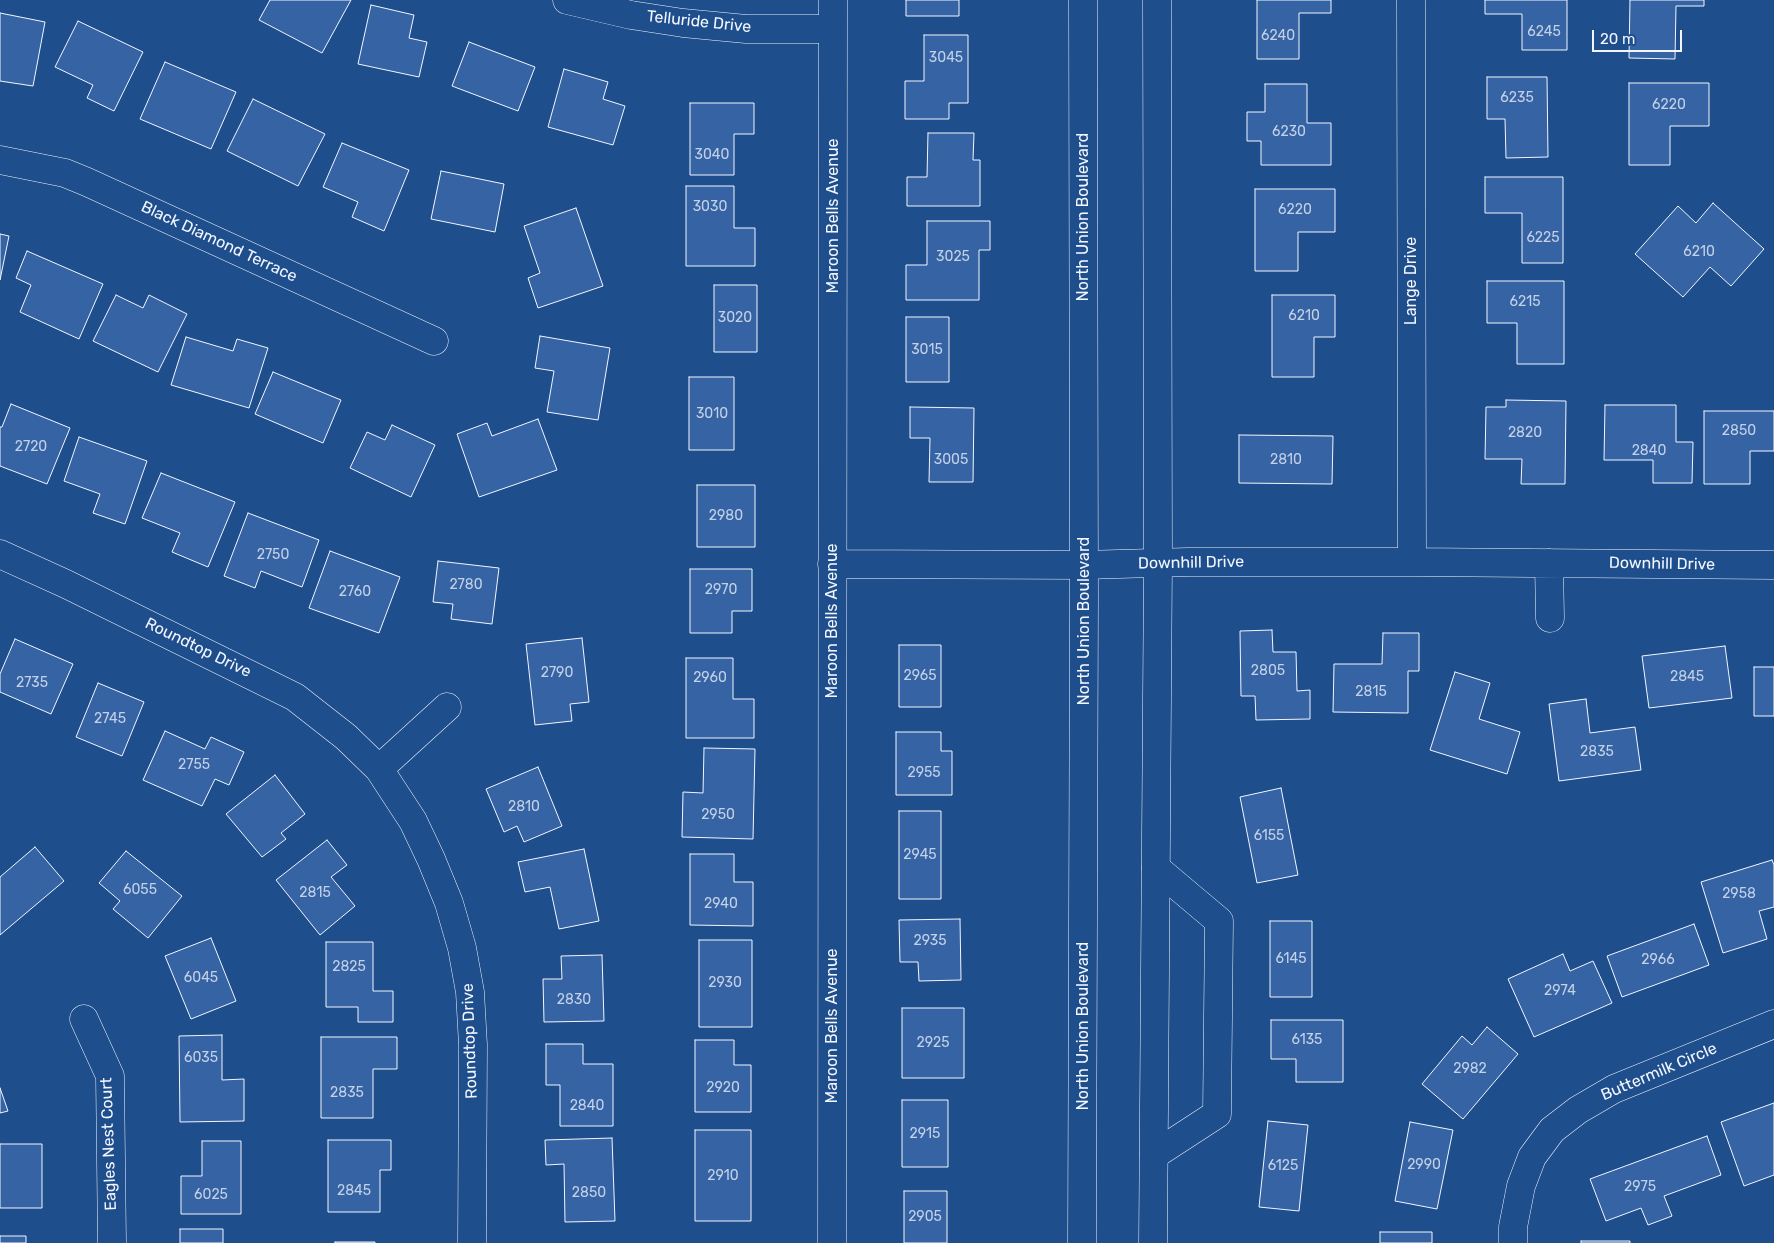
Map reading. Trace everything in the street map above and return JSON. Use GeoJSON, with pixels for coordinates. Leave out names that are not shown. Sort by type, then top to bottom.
{"type":"FeatureCollection","features":[{"type":"Feature","properties":{"kind":"street","name":"Telluride Drive"},"geometry":{"type":"LineString","coordinates":[[567,0],[631,15],[683,23],[746,29],[834,29]]}},
{"type":"Feature","properties":{"kind":"street","name":"Maroon Bells Avenue"},"geometry":{"type":"LineString","coordinates":[[832,1243],[833,0]]}},
{"type":"Feature","properties":{"kind":"street","name":"North Union Boulevard"},"geometry":{"type":"LineString","coordinates":[[1082,0],[1084,566],[1082,1243]]}},
{"type":"Feature","properties":{"kind":"street"},"geometry":{"type":"LineString","coordinates":[[1153,1243],[1158,563],[1157,0]]}},
{"type":"Feature","properties":{"kind":"street","name":"Lange Drive"},"geometry":{"type":"LineString","coordinates":[[1411,0],[1412,562]]}},
{"type":"Feature","properties":{"kind":"street","name":"Black Diamond Terrace"},"geometry":{"type":"LineString","coordinates":[[0,160],[65,173],[87,182],[434,340]]}},
{"type":"Feature","properties":{"kind":"street","name":"Roundtop Drive"},"geometry":{"type":"LineString","coordinates":[[0,554],[66,584],[295,697],[346,737],[379,769],[413,820],[450,903],[462,948],[470,992],[473,1045],[472,1243]]}},
{"type":"Feature","properties":{"kind":"street","name":"Downhill Drive"},"geometry":{"type":"LineString","coordinates":[[832,564],[1084,566],[1158,563],[1412,562],[1774,565]]}},
{"type":"Feature","properties":{"kind":"street"},"geometry":{"type":"LineString","coordinates":[[1549,563],[1550,618]]}},
{"type":"Feature","properties":{"kind":"street"},"geometry":{"type":"LineString","coordinates":[[379,769],[447,707]]}},
{"type":"Feature","properties":{"kind":"street"},"geometry":{"type":"LineString","coordinates":[[1154,1156],[1218,1114],[1219,921],[1156,868]]}},
{"type":"Feature","properties":{"kind":"street","name":"Eagles Nest Court"},"geometry":{"type":"LineString","coordinates":[[84,1019],[110,1076],[112,1243]]}},
{"type":"Feature","properties":{"kind":"street","name":"Buttermilk Circle"},"geometry":{"type":"LineString","coordinates":[[1513,1243],[1513,1227],[1521,1186],[1532,1157],[1552,1130],[1578,1110],[1614,1089],[1774,1024]]}},
{"type":"Feature","properties":{"kind":"building"},"geometry":{"type":"Polygon","coordinates":[[[270,0],[351,0],[322,53],[259,20],[270,0]]]}},
{"type":"Feature","properties":{"kind":"building"},"geometry":{"type":"Polygon","coordinates":[[[906,0],[959,0],[959,16],[906,16],[906,0]]]}},
{"type":"Feature","properties":{"kind":"building"},"geometry":{"type":"Polygon","coordinates":[[[1257,0],[1331,0],[1331,13],[1299,13],[1299,59],[1257,59],[1257,0]]]}},
{"type":"Feature","properties":{"kind":"building"},"geometry":{"type":"Polygon","coordinates":[[[1485,0],[1567,0],[1567,50],[1522,50],[1522,14],[1485,14],[1485,0]]]}},
{"type":"Feature","properties":{"kind":"building"},"geometry":{"type":"Polygon","coordinates":[[[1630,0],[1704,0],[1704,6],[1676,6],[1675,59],[1629,58],[1630,0]]]}},
{"type":"Feature","properties":{"kind":"building"},"geometry":{"type":"Polygon","coordinates":[[[371,5],[414,15],[409,38],[427,42],[419,77],[358,64],[371,5]]]}},
{"type":"Feature","properties":{"kind":"building"},"geometry":{"type":"Polygon","coordinates":[[[0,13],[45,22],[33,86],[0,81],[0,13]]]}},
{"type":"Feature","properties":{"kind":"building"},"geometry":{"type":"Polygon","coordinates":[[[78,21],[143,52],[114,111],[87,98],[93,85],[55,67],[78,21]]]}},
{"type":"Feature","properties":{"kind":"building"},"geometry":{"type":"Polygon","coordinates":[[[924,35],[968,35],[968,103],[949,103],[949,119],[905,119],[905,81],[924,81],[924,35]]]}},
{"type":"Feature","properties":{"kind":"building"},"geometry":{"type":"Polygon","coordinates":[[[469,42],[535,67],[518,111],[452,86],[469,42]]]}},
{"type":"Feature","properties":{"kind":"building"},"geometry":{"type":"Polygon","coordinates":[[[165,62],[236,92],[211,149],[140,119],[165,62]]]}},
{"type":"Feature","properties":{"kind":"building"},"geometry":{"type":"Polygon","coordinates":[[[564,69],[608,82],[603,99],[625,106],[613,145],[548,127],[564,69]]]}},
{"type":"Feature","properties":{"kind":"building"},"geometry":{"type":"Polygon","coordinates":[[[1487,77],[1547,77],[1548,157],[1506,158],[1505,119],[1487,119],[1487,77]]]}},
{"type":"Feature","properties":{"kind":"building"},"geometry":{"type":"Polygon","coordinates":[[[1629,83],[1709,83],[1709,126],[1670,126],[1670,165],[1629,165],[1629,83]]]}},
{"type":"Feature","properties":{"kind":"building"},"geometry":{"type":"Polygon","coordinates":[[[1265,84],[1307,84],[1307,123],[1331,123],[1331,165],[1261,165],[1261,141],[1247,141],[1247,112],[1265,112],[1265,84]]]}},
{"type":"Feature","properties":{"kind":"building"},"geometry":{"type":"Polygon","coordinates":[[[253,99],[325,134],[298,186],[227,151],[253,99]]]}},
{"type":"Feature","properties":{"kind":"building"},"geometry":{"type":"Polygon","coordinates":[[[690,103],[754,103],[754,134],[734,134],[734,175],[690,175],[690,103]]]}},
{"type":"Feature","properties":{"kind":"building"},"geometry":{"type":"Polygon","coordinates":[[[928,133],[974,133],[973,160],[980,160],[980,206],[907,206],[907,177],[927,177],[928,133]]]}},
{"type":"Feature","properties":{"kind":"building"},"geometry":{"type":"Polygon","coordinates":[[[342,143],[409,170],[384,231],[352,217],[358,202],[323,187],[342,143]]]}},
{"type":"Feature","properties":{"kind":"building"},"geometry":{"type":"Polygon","coordinates":[[[441,171],[504,184],[495,232],[431,219],[441,171]]]}},
{"type":"Feature","properties":{"kind":"building"},"geometry":{"type":"Polygon","coordinates":[[[1485,177],[1563,177],[1563,263],[1522,263],[1522,213],[1485,213],[1485,177]]]}},
{"type":"Feature","properties":{"kind":"building"},"geometry":{"type":"Polygon","coordinates":[[[686,186],[734,186],[734,228],[755,228],[755,266],[686,266],[686,186]]]}},
{"type":"Feature","properties":{"kind":"building"},"geometry":{"type":"Polygon","coordinates":[[[1255,189],[1335,189],[1335,232],[1298,232],[1298,271],[1255,271],[1255,189]]]}},
{"type":"Feature","properties":{"kind":"building"},"geometry":{"type":"Polygon","coordinates":[[[1713,203],[1764,249],[1731,286],[1710,267],[1683,297],[1635,254],[1678,206],[1696,223],[1713,203]]]}},
{"type":"Feature","properties":{"kind":"building"},"geometry":{"type":"Polygon","coordinates":[[[576,208],[603,286],[538,308],[528,278],[540,273],[524,226],[576,208]]]}},
{"type":"Feature","properties":{"kind":"building"},"geometry":{"type":"Polygon","coordinates":[[[927,221],[990,221],[990,250],[979,250],[979,300],[906,300],[906,265],[927,265],[927,221]]]}},
{"type":"Feature","properties":{"kind":"building"},"geometry":{"type":"Polygon","coordinates":[[[0,234],[9,236],[0,280],[0,234]]]}},
{"type":"Feature","properties":{"kind":"building"},"geometry":{"type":"Polygon","coordinates":[[[27,251],[103,284],[79,339],[20,312],[31,285],[16,278],[27,251]]]}},
{"type":"Feature","properties":{"kind":"building"},"geometry":{"type":"Polygon","coordinates":[[[1487,281],[1564,281],[1564,364],[1517,364],[1517,323],[1487,323],[1487,281]]]}},
{"type":"Feature","properties":{"kind":"building"},"geometry":{"type":"Polygon","coordinates":[[[714,285],[757,285],[757,352],[714,352],[714,285]]]}},
{"type":"Feature","properties":{"kind":"building"},"geometry":{"type":"Polygon","coordinates":[[[116,295],[143,308],[149,295],[187,314],[158,372],[93,341],[116,295]]]}},
{"type":"Feature","properties":{"kind":"building"},"geometry":{"type":"Polygon","coordinates":[[[1272,295],[1335,295],[1335,337],[1314,337],[1314,377],[1272,377],[1272,295]]]}},
{"type":"Feature","properties":{"kind":"building"},"geometry":{"type":"Polygon","coordinates":[[[906,317],[949,317],[949,382],[906,382],[906,317]]]}},
{"type":"Feature","properties":{"kind":"building"},"geometry":{"type":"Polygon","coordinates":[[[540,336],[610,348],[598,420],[547,412],[554,371],[535,368],[540,336]]]}},
{"type":"Feature","properties":{"kind":"building"},"geometry":{"type":"Polygon","coordinates":[[[186,337],[233,351],[237,339],[268,348],[249,408],[171,385],[186,337]]]}},
{"type":"Feature","properties":{"kind":"building"},"geometry":{"type":"Polygon","coordinates":[[[273,372],[341,400],[323,443],[255,414],[273,372]]]}},
{"type":"Feature","properties":{"kind":"building"},"geometry":{"type":"Polygon","coordinates":[[[689,377],[734,377],[734,450],[689,450],[689,377]]]}},
{"type":"Feature","properties":{"kind":"building"},"geometry":{"type":"Polygon","coordinates":[[[1506,400],[1566,401],[1565,484],[1521,484],[1522,459],[1485,459],[1486,407],[1506,407],[1506,400]]]}},
{"type":"Feature","properties":{"kind":"building"},"geometry":{"type":"Polygon","coordinates":[[[11,404],[70,428],[47,484],[0,466],[0,427],[2,427],[11,404]]]}},
{"type":"Feature","properties":{"kind":"building"},"geometry":{"type":"Polygon","coordinates":[[[1605,405],[1676,405],[1676,442],[1693,442],[1692,483],[1653,483],[1653,460],[1604,460],[1605,405]]]}},
{"type":"Feature","properties":{"kind":"building"},"geometry":{"type":"Polygon","coordinates":[[[910,407],[974,408],[973,482],[929,482],[930,438],[910,438],[910,407]]]}},
{"type":"Feature","properties":{"kind":"building"},"geometry":{"type":"Polygon","coordinates":[[[1704,411],[1774,411],[1774,451],[1750,451],[1750,484],[1704,484],[1704,411]]]}},
{"type":"Feature","properties":{"kind":"building"},"geometry":{"type":"Polygon","coordinates":[[[538,419],[557,470],[479,497],[457,434],[487,423],[492,436],[538,419]]]}},
{"type":"Feature","properties":{"kind":"building"},"geometry":{"type":"Polygon","coordinates":[[[392,425],[435,445],[411,497],[350,468],[367,432],[385,440],[392,425]]]}},
{"type":"Feature","properties":{"kind":"building"},"geometry":{"type":"Polygon","coordinates":[[[1239,435],[1333,436],[1332,484],[1239,483],[1239,435]]]}},
{"type":"Feature","properties":{"kind":"building"},"geometry":{"type":"Polygon","coordinates":[[[79,437],[147,461],[125,524],[93,513],[100,494],[64,481],[79,437]]]}},
{"type":"Feature","properties":{"kind":"building"},"geometry":{"type":"Polygon","coordinates":[[[161,473],[235,502],[208,567],[172,552],[180,533],[142,518],[161,473]]]}},
{"type":"Feature","properties":{"kind":"building"},"geometry":{"type":"Polygon","coordinates":[[[697,485],[755,485],[755,547],[697,547],[697,485]]]}},
{"type":"Feature","properties":{"kind":"building"},"geometry":{"type":"Polygon","coordinates":[[[248,513],[319,540],[302,587],[261,571],[255,588],[224,576],[248,513]]]}},
{"type":"Feature","properties":{"kind":"building"},"geometry":{"type":"Polygon","coordinates":[[[330,551],[400,577],[379,633],[309,608],[330,551]]]}},
{"type":"Feature","properties":{"kind":"building"},"geometry":{"type":"Polygon","coordinates":[[[438,561],[499,568],[492,624],[451,619],[453,604],[433,602],[438,561]]]}},
{"type":"Feature","properties":{"kind":"building"},"geometry":{"type":"Polygon","coordinates":[[[690,569],[752,569],[752,611],[732,611],[732,633],[690,633],[690,569]]]}},
{"type":"Feature","properties":{"kind":"building"},"geometry":{"type":"Polygon","coordinates":[[[1272,630],[1273,652],[1296,652],[1297,691],[1310,690],[1310,719],[1256,720],[1255,696],[1241,696],[1240,631],[1272,630]]]}},
{"type":"Feature","properties":{"kind":"building"},"geometry":{"type":"Polygon","coordinates":[[[1383,633],[1419,633],[1419,671],[1408,671],[1408,713],[1333,712],[1334,664],[1382,664],[1383,633]]]}},
{"type":"Feature","properties":{"kind":"building"},"geometry":{"type":"Polygon","coordinates":[[[582,638],[589,702],[570,704],[572,721],[535,725],[526,644],[582,638]]]}},
{"type":"Feature","properties":{"kind":"building"},"geometry":{"type":"Polygon","coordinates":[[[15,639],[73,664],[51,714],[0,692],[0,674],[15,639]]]}},
{"type":"Feature","properties":{"kind":"building"},"geometry":{"type":"Polygon","coordinates":[[[899,645],[941,645],[941,707],[899,707],[899,645]]]}},
{"type":"Feature","properties":{"kind":"building"},"geometry":{"type":"Polygon","coordinates":[[[1725,646],[1732,698],[1649,708],[1642,656],[1725,646]]]}},
{"type":"Feature","properties":{"kind":"building"},"geometry":{"type":"Polygon","coordinates":[[[686,658],[733,658],[733,699],[754,699],[754,738],[686,738],[686,658]]]}},
{"type":"Feature","properties":{"kind":"building"},"geometry":{"type":"Polygon","coordinates":[[[1754,667],[1774,667],[1774,716],[1754,716],[1754,667]]]}},
{"type":"Feature","properties":{"kind":"building"},"geometry":{"type":"Polygon","coordinates":[[[1455,672],[1490,683],[1479,719],[1520,732],[1507,774],[1430,750],[1455,672]]]}},
{"type":"Feature","properties":{"kind":"building"},"geometry":{"type":"Polygon","coordinates":[[[98,683],[144,702],[122,756],[76,737],[98,683]]]}},
{"type":"Feature","properties":{"kind":"building"},"geometry":{"type":"Polygon","coordinates":[[[1586,699],[1590,733],[1635,727],[1641,770],[1559,781],[1549,704],[1586,699]]]}},
{"type":"Feature","properties":{"kind":"building"},"geometry":{"type":"Polygon","coordinates":[[[165,731],[205,749],[211,737],[244,752],[229,785],[215,779],[202,806],[143,780],[165,731]]]}},
{"type":"Feature","properties":{"kind":"building"},"geometry":{"type":"Polygon","coordinates":[[[896,732],[941,732],[941,751],[952,751],[952,795],[896,795],[896,732]]]}},
{"type":"Feature","properties":{"kind":"building"},"geometry":{"type":"Polygon","coordinates":[[[704,748],[755,749],[753,839],[682,837],[683,792],[703,793],[704,748]]]}},
{"type":"Feature","properties":{"kind":"building"},"geometry":{"type":"Polygon","coordinates":[[[538,767],[562,826],[524,842],[517,826],[504,832],[486,789],[538,767]]]}},
{"type":"Feature","properties":{"kind":"building"},"geometry":{"type":"Polygon","coordinates":[[[275,775],[305,814],[281,833],[286,839],[262,857],[226,814],[275,775]]]}},
{"type":"Feature","properties":{"kind":"building"},"geometry":{"type":"Polygon","coordinates":[[[1281,788],[1298,875],[1257,883],[1240,797],[1281,788]]]}},
{"type":"Feature","properties":{"kind":"building"},"geometry":{"type":"Polygon","coordinates":[[[899,811],[941,811],[941,899],[899,899],[899,811]]]}},
{"type":"Feature","properties":{"kind":"building"},"geometry":{"type":"Polygon","coordinates":[[[327,840],[347,865],[331,877],[355,906],[320,935],[276,880],[327,840]]]}},
{"type":"Feature","properties":{"kind":"building"},"geometry":{"type":"Polygon","coordinates":[[[35,847],[64,881],[0,935],[0,877],[35,847]]]}},
{"type":"Feature","properties":{"kind":"building"},"geometry":{"type":"Polygon","coordinates":[[[584,849],[599,921],[559,929],[550,887],[525,892],[518,862],[584,849]]]}},
{"type":"Feature","properties":{"kind":"building"},"geometry":{"type":"Polygon","coordinates":[[[126,851],[182,896],[148,938],[113,909],[120,901],[99,883],[126,851]]]}},
{"type":"Feature","properties":{"kind":"building"},"geometry":{"type":"Polygon","coordinates":[[[690,854],[734,854],[734,882],[753,882],[753,926],[690,925],[690,854]]]}},
{"type":"Feature","properties":{"kind":"building"},"geometry":{"type":"Polygon","coordinates":[[[1772,860],[1774,865],[1774,907],[1759,911],[1767,939],[1723,953],[1701,882],[1772,860]]]}},
{"type":"Feature","properties":{"kind":"building"},"geometry":{"type":"Polygon","coordinates":[[[960,919],[961,980],[919,981],[918,962],[900,962],[899,920],[960,919]]]}},
{"type":"Feature","properties":{"kind":"building"},"geometry":{"type":"Polygon","coordinates":[[[1270,921],[1312,921],[1312,997],[1270,997],[1270,921]]]}},
{"type":"Feature","properties":{"kind":"building"},"geometry":{"type":"Polygon","coordinates":[[[1694,924],[1709,965],[1622,997],[1607,956],[1694,924]]]}},
{"type":"Feature","properties":{"kind":"building"},"geometry":{"type":"Polygon","coordinates":[[[211,938],[236,1001],[191,1019],[165,956],[211,938]]]}},
{"type":"Feature","properties":{"kind":"building"},"geometry":{"type":"Polygon","coordinates":[[[699,940],[752,940],[752,1027],[699,1027],[699,940]]]}},
{"type":"Feature","properties":{"kind":"building"},"geometry":{"type":"Polygon","coordinates":[[[326,942],[373,942],[373,991],[393,991],[393,1022],[358,1022],[358,1007],[326,1007],[326,942]]]}},
{"type":"Feature","properties":{"kind":"building"},"geometry":{"type":"Polygon","coordinates":[[[1563,954],[1570,971],[1593,961],[1612,1003],[1534,1037],[1508,979],[1563,954]]]}},
{"type":"Feature","properties":{"kind":"building"},"geometry":{"type":"Polygon","coordinates":[[[602,955],[604,1021],[544,1022],[543,979],[562,979],[561,956],[602,955]]]}},
{"type":"Feature","properties":{"kind":"building"},"geometry":{"type":"Polygon","coordinates":[[[902,1008],[964,1008],[964,1078],[902,1078],[902,1008]]]}},
{"type":"Feature","properties":{"kind":"building"},"geometry":{"type":"Polygon","coordinates":[[[1271,1020],[1343,1020],[1343,1082],[1296,1082],[1296,1059],[1271,1059],[1271,1020]]]}},
{"type":"Feature","properties":{"kind":"building"},"geometry":{"type":"Polygon","coordinates":[[[1487,1027],[1518,1054],[1463,1119],[1422,1084],[1462,1036],[1472,1045],[1487,1027]]]}},
{"type":"Feature","properties":{"kind":"building"},"geometry":{"type":"Polygon","coordinates":[[[222,1035],[222,1080],[244,1079],[244,1121],[180,1122],[179,1036],[222,1035]]]}},
{"type":"Feature","properties":{"kind":"building"},"geometry":{"type":"Polygon","coordinates":[[[321,1037],[397,1037],[397,1069],[373,1069],[373,1118],[321,1118],[321,1037]]]}},
{"type":"Feature","properties":{"kind":"building"},"geometry":{"type":"Polygon","coordinates":[[[695,1040],[734,1040],[734,1065],[751,1065],[751,1112],[695,1112],[695,1040]]]}},
{"type":"Feature","properties":{"kind":"building"},"geometry":{"type":"Polygon","coordinates":[[[546,1044],[583,1044],[583,1064],[613,1064],[613,1126],[560,1126],[560,1085],[546,1085],[546,1044]]]}},
{"type":"Feature","properties":{"kind":"building"},"geometry":{"type":"Polygon","coordinates":[[[0,1088],[8,1111],[0,1113],[0,1088]]]}},
{"type":"Feature","properties":{"kind":"building"},"geometry":{"type":"Polygon","coordinates":[[[902,1100],[948,1100],[948,1167],[902,1167],[902,1100]]]}},
{"type":"Feature","properties":{"kind":"building"},"geometry":{"type":"Polygon","coordinates":[[[1774,1103],[1774,1175],[1744,1186],[1721,1122],[1774,1103]]]}},
{"type":"Feature","properties":{"kind":"building"},"geometry":{"type":"Polygon","coordinates":[[[1268,1121],[1308,1125],[1299,1211],[1259,1207],[1268,1121]]]}},
{"type":"Feature","properties":{"kind":"building"},"geometry":{"type":"Polygon","coordinates":[[[1410,1122],[1453,1130],[1437,1209],[1395,1201],[1410,1122]]]}},
{"type":"Feature","properties":{"kind":"building"},"geometry":{"type":"Polygon","coordinates":[[[695,1130],[751,1130],[751,1221],[695,1221],[695,1130]]]}},
{"type":"Feature","properties":{"kind":"building"},"geometry":{"type":"Polygon","coordinates":[[[1707,1136],[1721,1175],[1664,1196],[1672,1216],[1648,1225],[1641,1208],[1606,1221],[1590,1179],[1707,1136]]]}},
{"type":"Feature","properties":{"kind":"building"},"geometry":{"type":"Polygon","coordinates":[[[612,1138],[615,1221],[565,1222],[564,1164],[546,1165],[545,1140],[612,1138]]]}},
{"type":"Feature","properties":{"kind":"building"},"geometry":{"type":"Polygon","coordinates":[[[328,1140],[391,1140],[391,1170],[380,1170],[380,1212],[328,1212],[328,1140]]]}},
{"type":"Feature","properties":{"kind":"building"},"geometry":{"type":"Polygon","coordinates":[[[202,1141],[241,1141],[241,1214],[181,1214],[181,1176],[202,1176],[202,1141]]]}},
{"type":"Feature","properties":{"kind":"building"},"geometry":{"type":"Polygon","coordinates":[[[0,1144],[42,1144],[42,1208],[0,1208],[0,1144]]]}},
{"type":"Feature","properties":{"kind":"building"},"geometry":{"type":"Polygon","coordinates":[[[904,1191],[947,1191],[947,1243],[904,1243],[904,1191]]]}},
{"type":"Feature","properties":{"kind":"building"},"geometry":{"type":"Polygon","coordinates":[[[180,1229],[223,1229],[223,1243],[180,1243],[180,1229]]]}},
{"type":"Feature","properties":{"kind":"building"},"geometry":{"type":"Polygon","coordinates":[[[1380,1232],[1432,1232],[1432,1243],[1380,1243],[1380,1232]]]}},
{"type":"Feature","properties":{"kind":"building"},"geometry":{"type":"Polygon","coordinates":[[[0,1236],[26,1236],[26,1243],[0,1243],[0,1236]]]}},
{"type":"Feature","properties":{"kind":"building"},"geometry":{"type":"Polygon","coordinates":[[[1581,1241],[1630,1241],[1630,1243],[1581,1243],[1581,1241]]]}},
{"type":"Feature","properties":{"kind":"building"},"geometry":{"type":"Polygon","coordinates":[[[375,1242],[375,1243],[335,1243],[375,1242]]]}}]}
